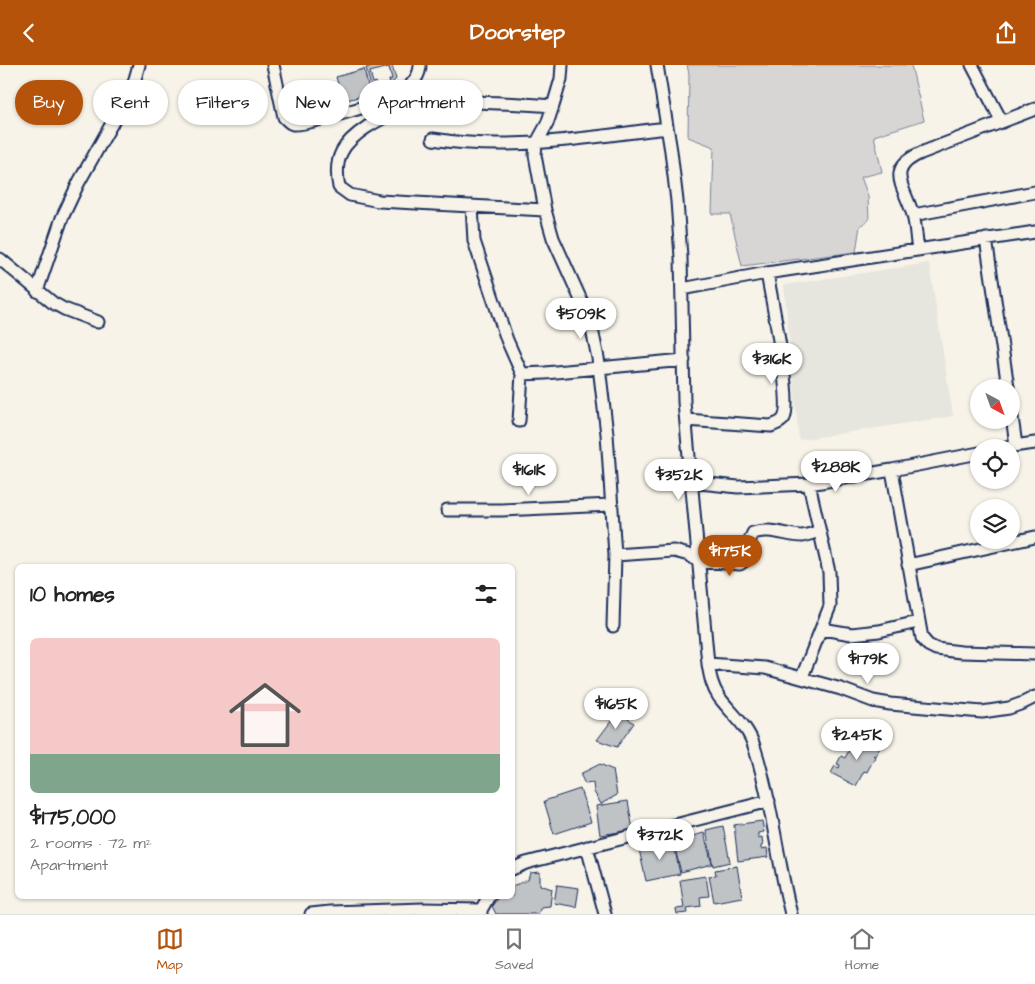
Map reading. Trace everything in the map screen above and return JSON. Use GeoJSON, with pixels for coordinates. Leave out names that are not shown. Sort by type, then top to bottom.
{"type":"FeatureCollection","features":[{"type":"Feature","properties":{"kind":"street"},"geometry":{"type":"LineString","coordinates":[[37,291],[62,218],[79,182],[132,87],[139,65]]}},
{"type":"Feature","properties":{"kind":"street"},"geometry":{"type":"LineString","coordinates":[[273,65],[284,117],[294,124],[315,121],[400,94],[420,73],[420,65]]}},
{"type":"Feature","properties":{"kind":"street"},"geometry":{"type":"LineString","coordinates":[[562,65],[561,79],[553,106],[547,124],[536,144],[535,155],[545,210],[553,238],[590,320],[598,358],[607,433],[615,555],[613,627]]}},
{"type":"Feature","properties":{"kind":"street"},"geometry":{"type":"LineString","coordinates":[[657,65],[677,201],[682,289],[684,402],[708,665],[712,684],[718,696],[738,719],[754,745],[769,801],[791,912],[778,914]]}},
{"type":"Feature","properties":{"kind":"street"},"geometry":{"type":"LineString","coordinates":[[972,65],[1002,122]]}},
{"type":"Feature","properties":{"kind":"street"},"geometry":{"type":"LineString","coordinates":[[545,210],[379,201],[350,195],[340,189],[338,185],[338,162],[340,152],[356,134],[384,116],[425,102],[452,101],[553,106]]}},
{"type":"Feature","properties":{"kind":"street"},"geometry":{"type":"LineString","coordinates":[[918,250],[913,215],[899,173],[903,163],[921,153],[1035,109]]}},
{"type":"Feature","properties":{"kind":"street"},"geometry":{"type":"LineString","coordinates":[[433,139],[467,143],[536,144],[667,128]]}},
{"type":"Feature","properties":{"kind":"street"},"geometry":{"type":"LineString","coordinates":[[913,215],[1035,192]]}},
{"type":"Feature","properties":{"kind":"street"},"geometry":{"type":"LineString","coordinates":[[472,206],[474,241],[507,340],[522,373],[519,421]]}},
{"type":"Feature","properties":{"kind":"street"},"geometry":{"type":"LineString","coordinates":[[682,289],[767,273],[1035,232]]}},
{"type":"Feature","properties":{"kind":"street"},"geometry":{"type":"LineString","coordinates":[[986,239],[1007,379]]}},
{"type":"Feature","properties":{"kind":"street"},"geometry":{"type":"LineString","coordinates":[[0,259],[53,303],[98,322]]}},
{"type":"Feature","properties":{"kind":"street"},"geometry":{"type":"LineString","coordinates":[[686,420],[771,426],[779,423],[784,417],[785,385],[767,273]]}},
{"type":"Feature","properties":{"kind":"street"},"geometry":{"type":"LineString","coordinates":[[522,373],[684,360]]}},
{"type":"Feature","properties":{"kind":"street"},"geometry":{"type":"LineString","coordinates":[[1020,445],[1035,443]]}},
{"type":"Feature","properties":{"kind":"street"},"geometry":{"type":"LineString","coordinates":[[690,482],[738,487],[809,484],[970,455]]}},
{"type":"Feature","properties":{"kind":"street"},"geometry":{"type":"LineString","coordinates":[[892,470],[922,639],[936,649],[961,652],[1035,654]]}},
{"type":"Feature","properties":{"kind":"street"},"geometry":{"type":"LineString","coordinates":[[802,677],[830,606],[829,572],[809,484]]}},
{"type":"Feature","properties":{"kind":"street"},"geometry":{"type":"LineString","coordinates":[[447,510],[502,510],[611,505]]}},
{"type":"Feature","properties":{"kind":"street"},"geometry":{"type":"LineString","coordinates":[[615,555],[674,551],[688,555],[698,561],[740,564],[744,563],[748,555],[748,544],[753,533],[759,531],[805,536],[819,531]]}},
{"type":"Feature","properties":{"kind":"street"},"geometry":{"type":"LineString","coordinates":[[908,565],[1035,537]]}},
{"type":"Feature","properties":{"kind":"street"},"geometry":{"type":"LineString","coordinates":[[822,629],[852,634],[879,631],[918,622]]}},
{"type":"Feature","properties":{"kind":"street"},"geometry":{"type":"LineString","coordinates":[[708,665],[765,668],[802,677],[873,701],[982,712],[1009,708],[1035,697]]}},
{"type":"Feature","properties":{"kind":"street"},"geometry":{"type":"LineString","coordinates":[[515,868],[526,863],[769,801]]}},
{"type":"Feature","properties":{"kind":"street"},"geometry":{"type":"LineString","coordinates":[[587,847],[605,914]]}},
{"type":"Feature","properties":{"kind":"street"},"geometry":{"type":"LineString","coordinates":[[311,914],[424,909],[481,912],[488,899]]}},
{"type":"Feature","properties":{"kind":"shaded area"},"geometry":{"type":"Polygon","coordinates":[[[687,65],[911,65],[924,120],[874,136],[882,172],[861,177],[868,196],[869,220],[860,226],[856,252],[742,266],[730,214],[712,214],[714,147],[688,137],[689,74],[687,65]]]}},
{"type":"Feature","properties":{"kind":"shaded area"},"geometry":{"type":"Polygon","coordinates":[[[929,263],[953,416],[799,440],[784,285],[929,263]]]}},
{"type":"Feature","properties":{"kind":"building"},"geometry":{"type":"Polygon","coordinates":[[[374,65],[392,65],[396,79],[389,80],[392,79],[389,67],[370,72],[372,80],[369,80],[366,68],[374,65]]]}},
{"type":"Feature","properties":{"kind":"building"},"geometry":{"type":"Polygon","coordinates":[[[364,69],[367,80],[359,80],[359,97],[349,99],[349,80],[337,80],[336,77],[364,69]]]}},
{"type":"Feature","properties":{"kind":"building"},"geometry":{"type":"Polygon","coordinates":[[[618,712],[634,723],[617,747],[597,740],[618,712]]]}},
{"type":"Feature","properties":{"kind":"building"},"geometry":{"type":"Polygon","coordinates":[[[863,737],[881,746],[875,756],[873,755],[875,757],[867,772],[864,771],[856,786],[831,773],[835,766],[839,768],[840,765],[837,764],[841,756],[845,758],[850,748],[852,749],[856,742],[860,743],[863,737]]]}},
{"type":"Feature","properties":{"kind":"building"},"geometry":{"type":"Polygon","coordinates":[[[600,764],[613,770],[617,795],[601,804],[594,792],[593,783],[585,784],[580,774],[600,764]]]}},
{"type":"Feature","properties":{"kind":"building"},"geometry":{"type":"Polygon","coordinates":[[[580,789],[591,822],[554,834],[544,801],[580,789]]]}},
{"type":"Feature","properties":{"kind":"building"},"geometry":{"type":"Polygon","coordinates":[[[628,801],[633,830],[600,835],[596,806],[628,801]]]}},
{"type":"Feature","properties":{"kind":"building"},"geometry":{"type":"Polygon","coordinates":[[[762,821],[764,832],[758,833],[758,838],[762,837],[763,845],[761,849],[767,848],[768,857],[738,861],[734,825],[762,821]]]}},
{"type":"Feature","properties":{"kind":"building"},"geometry":{"type":"Polygon","coordinates":[[[723,826],[730,862],[713,866],[706,830],[723,826]]]}},
{"type":"Feature","properties":{"kind":"building"},"geometry":{"type":"Polygon","coordinates":[[[704,833],[712,864],[681,872],[673,841],[704,833]]]}},
{"type":"Feature","properties":{"kind":"building"},"geometry":{"type":"Polygon","coordinates":[[[673,841],[680,874],[646,881],[639,849],[673,841]]]}},
{"type":"Feature","properties":{"kind":"building"},"geometry":{"type":"Polygon","coordinates":[[[737,866],[742,897],[714,902],[709,876],[716,875],[715,870],[737,866]]]}},
{"type":"Feature","properties":{"kind":"building"},"geometry":{"type":"Polygon","coordinates":[[[540,872],[540,885],[552,889],[550,906],[541,907],[538,914],[496,914],[492,906],[497,899],[515,899],[515,885],[528,880],[530,873],[540,872]]]}},
{"type":"Feature","properties":{"kind":"building"},"geometry":{"type":"Polygon","coordinates":[[[706,876],[709,896],[700,897],[701,906],[687,908],[688,913],[677,914],[676,909],[684,908],[680,880],[706,876]]]}},
{"type":"Feature","properties":{"kind":"building"},"geometry":{"type":"Polygon","coordinates":[[[557,885],[579,888],[576,907],[554,903],[557,885]]]}}]}
